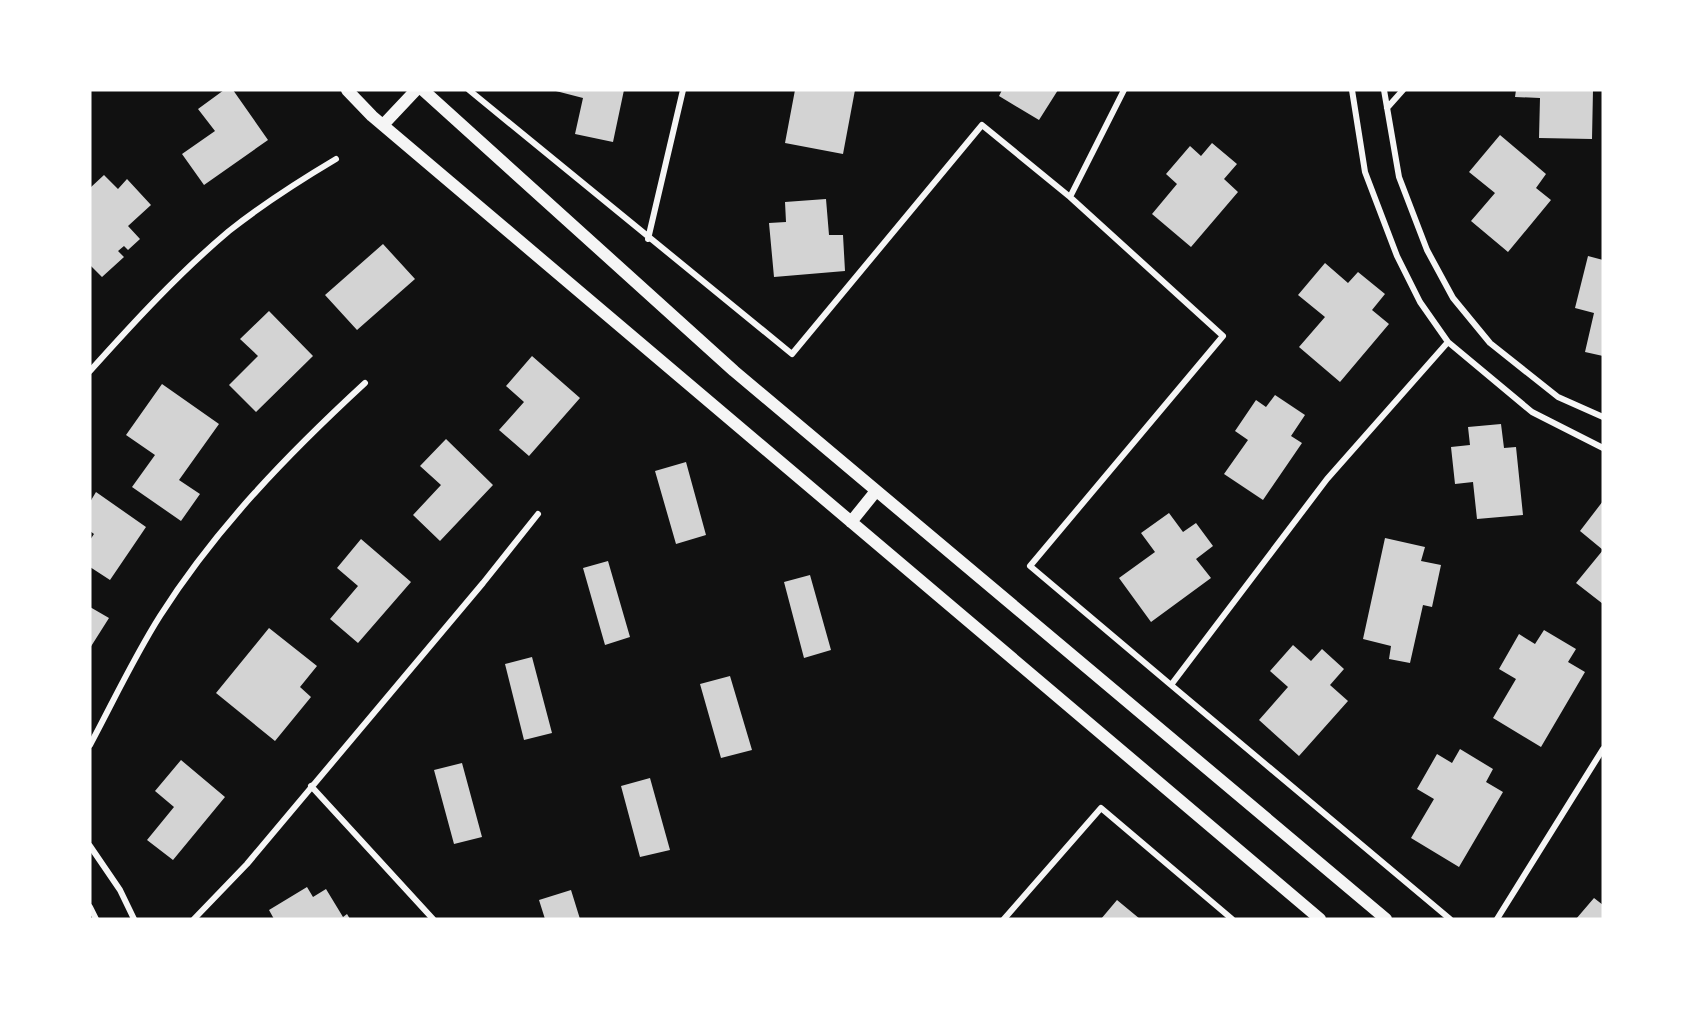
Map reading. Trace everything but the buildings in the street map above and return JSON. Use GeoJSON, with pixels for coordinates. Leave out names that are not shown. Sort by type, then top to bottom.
{"type":"FeatureCollection","features":[{"type":"Feature","properties":{"kind":"main road"},"geometry":{"type":"LineString","coordinates":[[347,90],[383,125],[1320,919]]}},
{"type":"Feature","properties":{"kind":"main road"},"geometry":{"type":"LineString","coordinates":[[383,125],[416,90]]}},
{"type":"Feature","properties":{"kind":"main road"},"geometry":{"type":"LineString","coordinates":[[423,90],[734,371],[1386,919]]}},
{"type":"Feature","properties":{"kind":"main road"},"geometry":{"type":"LineString","coordinates":[[851,522],[876,491]]}},
{"type":"Feature","properties":{"kind":"street"},"geometry":{"type":"LineString","coordinates":[[469,90],[648,239],[792,354],[982,126],[1071,197],[1223,336],[1030,566],[1450,919]]}},
{"type":"Feature","properties":{"kind":"street"},"geometry":{"type":"LineString","coordinates":[[648,239],[683,90]]}},
{"type":"Feature","properties":{"kind":"street"},"geometry":{"type":"LineString","coordinates":[[1071,197],[1124,90]]}},
{"type":"Feature","properties":{"kind":"street"},"geometry":{"type":"LineString","coordinates":[[1352,90],[1365,172],[1396,256],[1420,302],[1448,342],[1532,412],[1603,448]]}},
{"type":"Feature","properties":{"kind":"street"},"geometry":{"type":"LineString","coordinates":[[1384,90],[1399,177],[1427,250],[1453,298],[1490,343],[1558,397],[1603,417]]}},
{"type":"Feature","properties":{"kind":"street"},"geometry":{"type":"LineString","coordinates":[[1387,108],[1403,90]]}},
{"type":"Feature","properties":{"kind":"street"},"geometry":{"type":"LineString","coordinates":[[90,371],[168,288],[229,231],[286,189],[336,159]]}},
{"type":"Feature","properties":{"kind":"street"},"geometry":{"type":"LineString","coordinates":[[1172,685],[1327,479],[1448,342]]}},
{"type":"Feature","properties":{"kind":"street"},"geometry":{"type":"LineString","coordinates":[[90,745],[159,618],[187,577],[261,483],[365,383]]}},
{"type":"Feature","properties":{"kind":"street"},"geometry":{"type":"LineString","coordinates":[[194,919],[247,864],[483,584],[538,514]]}},
{"type":"Feature","properties":{"kind":"street"},"geometry":{"type":"LineString","coordinates":[[1497,919],[1603,749]]}},
{"type":"Feature","properties":{"kind":"street"},"geometry":{"type":"LineString","coordinates":[[311,786],[433,919]]}},
{"type":"Feature","properties":{"kind":"street"},"geometry":{"type":"LineString","coordinates":[[1004,919],[1101,808],[1232,919]]}},
{"type":"Feature","properties":{"kind":"street"},"geometry":{"type":"LineString","coordinates":[[90,846],[120,890],[134,919]]}},
{"type":"Feature","properties":{"kind":"street"},"geometry":{"type":"LineString","coordinates":[[90,907],[96,919]]}}]}
